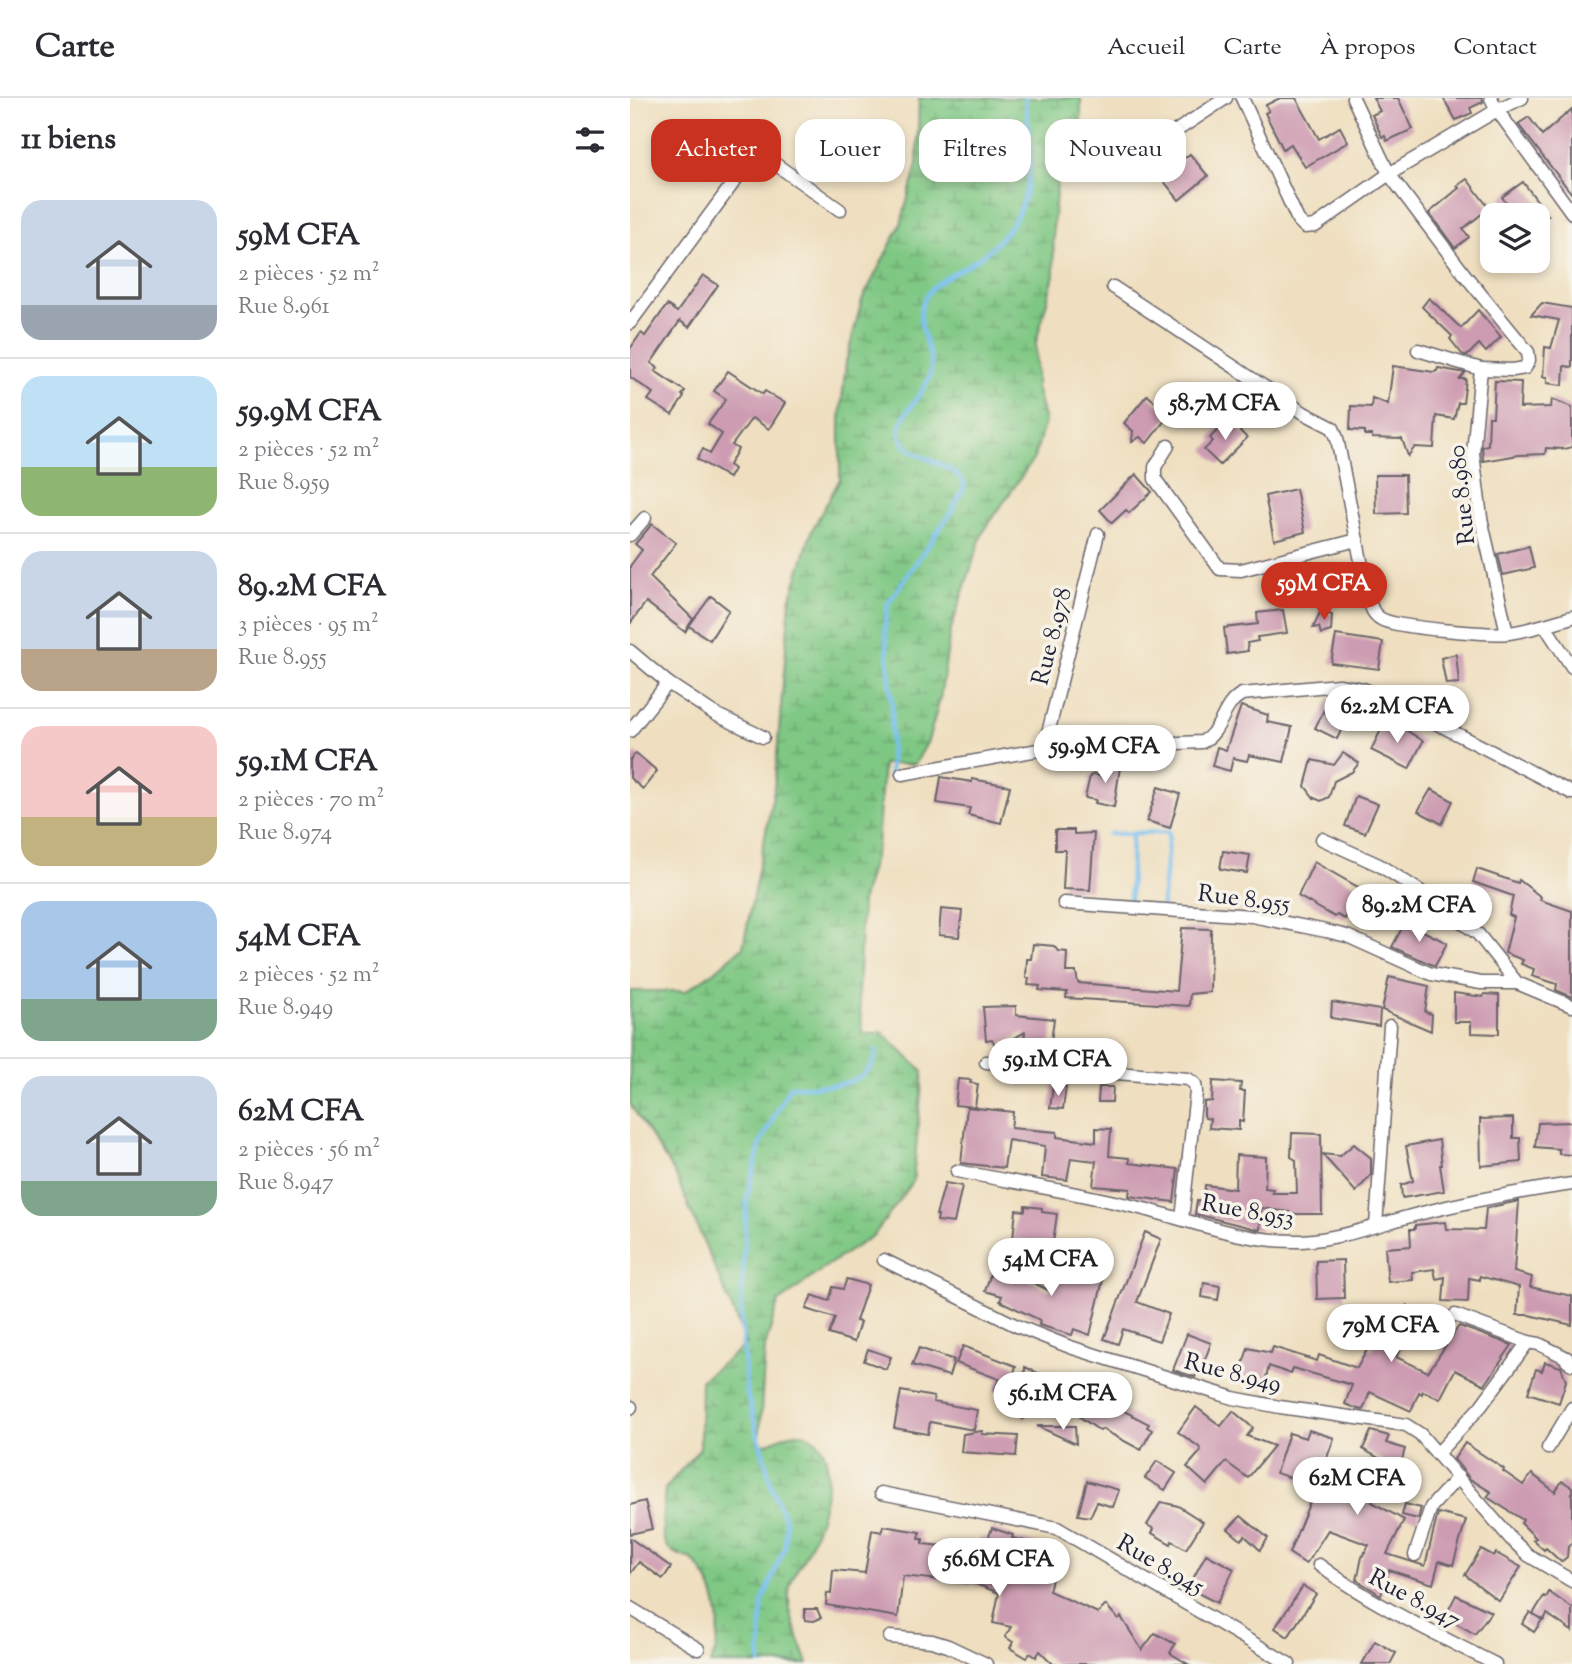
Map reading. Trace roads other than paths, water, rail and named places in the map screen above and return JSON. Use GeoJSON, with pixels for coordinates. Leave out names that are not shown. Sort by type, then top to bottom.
{"type":"FeatureCollection","features":[{"type":"Feature","properties":{"kind":"street"},"geometry":{"type":"LineString","coordinates":[[1186,124],[1226,98]]}},
{"type":"Feature","properties":{"kind":"street"},"geometry":{"type":"LineString","coordinates":[[1242,98],[1298,220],[1304,227],[1315,226],[1494,104],[1522,98]]}},
{"type":"Feature","properties":{"kind":"street"},"geometry":{"type":"LineString","coordinates":[[1353,98],[1390,174],[1465,275],[1528,352],[1529,360],[1525,368],[1480,369],[1418,350]]}},
{"type":"Feature","properties":{"kind":"street"},"geometry":{"type":"LineString","coordinates":[[1494,104],[1572,214]]}},
{"type":"Feature","properties":{"kind":"street"},"geometry":{"type":"LineString","coordinates":[[630,323],[752,156],[764,156],[840,210]]}},
{"type":"Feature","properties":{"kind":"street"},"geometry":{"type":"LineString","coordinates":[[1113,287],[1304,413],[1333,428],[1368,597],[1373,611],[1382,620],[1408,626],[1507,634],[1572,617]]}},
{"type":"Feature","properties":{"kind":"street","name":"Rue 8.980"},"geometry":{"type":"LineString","coordinates":[[1480,369],[1474,453],[1481,517],[1507,634]]}},
{"type":"Feature","properties":{"kind":"street"},"geometry":{"type":"LineString","coordinates":[[1168,446],[1155,467],[1155,479],[1220,569],[1241,570],[1357,540]]}},
{"type":"Feature","properties":{"kind":"street"},"geometry":{"type":"LineString","coordinates":[[630,535],[645,518]]}},
{"type":"Feature","properties":{"kind":"street","name":"Rue 8.978"},"geometry":{"type":"LineString","coordinates":[[1044,749],[1098,534]]}},
{"type":"Feature","properties":{"kind":"street"},"geometry":{"type":"LineString","coordinates":[[1545,626],[1572,667]]}},
{"type":"Feature","properties":{"kind":"street"},"geometry":{"type":"LineString","coordinates":[[630,651],[668,683],[715,714],[763,737]]}},
{"type":"Feature","properties":{"kind":"street"},"geometry":{"type":"LineString","coordinates":[[630,732],[668,683]]}},
{"type":"Feature","properties":{"kind":"street"},"geometry":{"type":"LineString","coordinates":[[902,774],[1044,749],[1202,742],[1210,738],[1217,729],[1233,698],[1242,694],[1339,685],[1363,689],[1393,701],[1572,793]]}},
{"type":"Feature","properties":{"kind":"street"},"geometry":{"type":"LineString","coordinates":[[1322,839],[1380,865],[1420,891],[1478,934],[1517,983]]}},
{"type":"Feature","properties":{"kind":"street","name":"Rue 8.955"},"geometry":{"type":"LineString","coordinates":[[1065,903],[1252,916],[1348,936],[1431,974],[1481,983],[1517,983],[1572,1006]]}},
{"type":"Feature","properties":{"kind":"street"},"geometry":{"type":"LineString","coordinates":[[1376,1226],[1390,1026]]}},
{"type":"Feature","properties":{"kind":"street"},"geometry":{"type":"LineString","coordinates":[[986,1062],[1188,1079],[1195,1084],[1182,1219]]}},
{"type":"Feature","properties":{"kind":"street","name":"Rue 8.953"},"geometry":{"type":"LineString","coordinates":[[957,1171],[1087,1196],[1239,1234],[1273,1240],[1301,1241],[1327,1238],[1424,1212],[1522,1191],[1572,1184]]}},
{"type":"Feature","properties":{"kind":"street","name":"Rue 8.949"},"geometry":{"type":"LineString","coordinates":[[884,1260],[1017,1326],[1070,1347],[1233,1398],[1406,1425],[1420,1434],[1528,1555],[1572,1581]]}},
{"type":"Feature","properties":{"kind":"street"},"geometry":{"type":"LineString","coordinates":[[1455,1315],[1539,1344],[1570,1360]]}},
{"type":"Feature","properties":{"kind":"street"},"geometry":{"type":"LineString","coordinates":[[1437,1454],[1481,1406],[1528,1342]]}},
{"type":"Feature","properties":{"kind":"street"},"geometry":{"type":"LineString","coordinates":[[1548,1448],[1572,1408]]}},
{"type":"Feature","properties":{"kind":"street"},"geometry":{"type":"LineString","coordinates":[[1415,1555],[1432,1507],[1458,1477]]}},
{"type":"Feature","properties":{"kind":"street","name":"Rue 8.945"},"geometry":{"type":"LineString","coordinates":[[881,1493],[1057,1528],[1289,1664]]}},
{"type":"Feature","properties":{"kind":"street","name":"Rue 8.947"},"geometry":{"type":"LineString","coordinates":[[1319,1564],[1390,1611],[1495,1664]]}},
{"type":"Feature","properties":{"kind":"street"},"geometry":{"type":"LineString","coordinates":[[630,1608],[698,1649]]}},
{"type":"Feature","properties":{"kind":"street"},"geometry":{"type":"LineString","coordinates":[[890,1637],[932,1641],[986,1664]]}},
{"type":"Feature","properties":{"kind":"waterway"},"geometry":{"type":"LineString","coordinates":[[890,776],[892,705],[885,627],[888,603],[950,514],[965,486],[951,470],[912,451],[900,436],[901,423],[925,386],[931,370],[922,331],[921,309],[929,292],[992,247],[1019,211],[1026,191],[1029,169],[1030,147],[1025,98]]}},
{"type":"Feature","properties":{"kind":"waterway"},"geometry":{"type":"LineString","coordinates":[[1109,834],[1169,832],[1162,906]]}},
{"type":"Feature","properties":{"kind":"waterway"},"geometry":{"type":"LineString","coordinates":[[1130,904],[1132,833]]}},
{"type":"Feature","properties":{"kind":"waterway"},"geometry":{"type":"LineString","coordinates":[[760,1664],[762,1603],[785,1546],[786,1523],[772,1487],[746,1391],[741,1316],[747,1197],[761,1142],[790,1086],[829,1086],[856,1079],[866,1073],[873,1063],[876,1050]]}}]}
